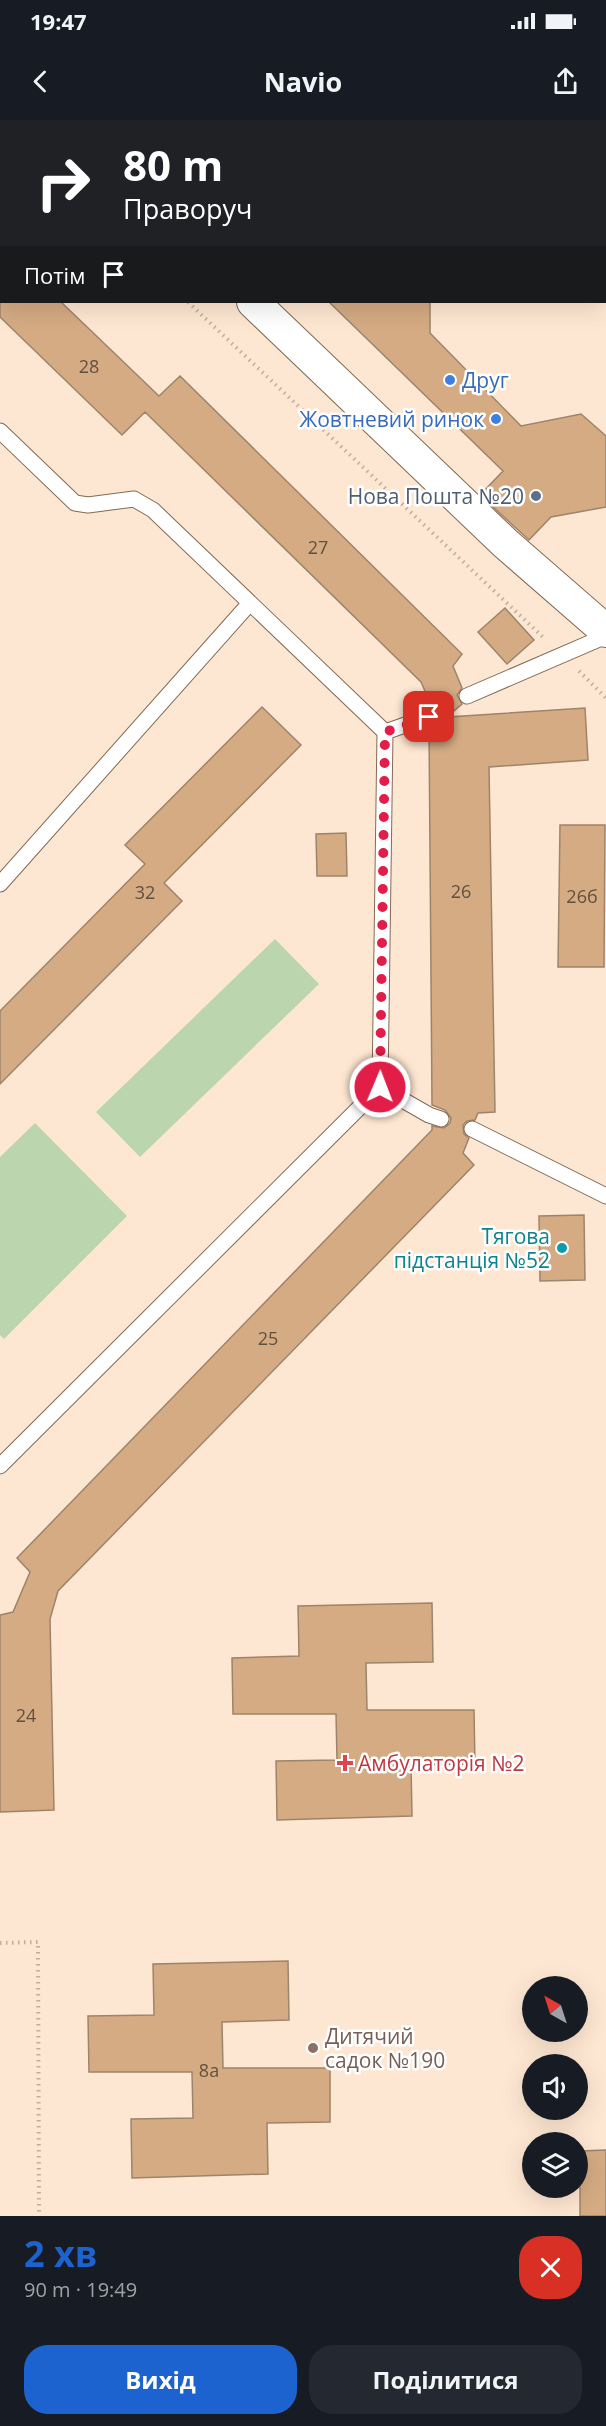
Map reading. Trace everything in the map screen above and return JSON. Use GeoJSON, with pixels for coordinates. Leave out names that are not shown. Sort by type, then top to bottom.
{"type":"FeatureCollection","features":[{"type":"Feature","properties":{"kind":"street"},"geometry":{"type":"LineString","coordinates":[[254,303],[505,543],[606,630]]}},
{"type":"Feature","properties":{"kind":"lane"},"geometry":{"type":"LineString","coordinates":[[0,430],[75,503],[88,505],[134,499],[153,510],[385,732],[380,1087],[0,1465]]}},
{"type":"Feature","properties":{"kind":"lane"},"geometry":{"type":"LineString","coordinates":[[0,884],[250,603]]}},
{"type":"Feature","properties":{"kind":"lane"},"geometry":{"type":"LineString","coordinates":[[467,696],[606,636]]}},
{"type":"Feature","properties":{"kind":"lane"},"geometry":{"type":"LineString","coordinates":[[385,732],[429,717]]}},
{"type":"Feature","properties":{"kind":"lane"},"geometry":{"type":"LineString","coordinates":[[380,1087],[429,1115],[441,1119]]}},
{"type":"Feature","properties":{"kind":"lane"},"geometry":{"type":"LineString","coordinates":[[472,1129],[606,1196]]}},
{"type":"Feature","properties":{"kind":"path"},"geometry":{"type":"LineString","coordinates":[[189,303],[606,698]]}},
{"type":"Feature","properties":{"kind":"path"},"geometry":{"type":"LineString","coordinates":[[0,1943],[38,1942],[39,2216]]}},
{"type":"Feature","properties":{"kind":"green space"},"geometry":{"type":"Polygon","coordinates":[[[275,939],[319,984],[140,1157],[96,1112],[275,939]]]}},
{"type":"Feature","properties":{"kind":"green space"},"geometry":{"type":"Polygon","coordinates":[[[35,1123],[127,1216],[4,1339],[0,1335],[0,1157],[35,1123]]]}},
{"type":"Feature","properties":{"kind":"building"},"geometry":{"type":"Polygon","coordinates":[[[0,303],[62,303],[159,396],[180,376],[462,654],[453,666],[462,688],[457,695],[462,704],[447,717],[585,708],[588,760],[489,767],[495,1112],[478,1113],[475,1120],[467,1121],[463,1125],[464,1134],[469,1138],[463,1153],[474,1165],[58,1591],[50,1619],[54,1810],[0,1812],[0,1615],[13,1612],[30,1572],[17,1558],[432,1130],[432,1126],[444,1128],[450,1123],[451,1118],[445,1110],[432,1105],[429,727],[435,724],[438,718],[435,710],[428,707],[428,698],[421,682],[145,412],[122,435],[0,317],[0,303]]]}},
{"type":"Feature","properties":{"kind":"building"},"geometry":{"type":"Polygon","coordinates":[[[330,303],[430,303],[430,333],[521,426],[581,414],[606,436],[606,507],[551,517],[529,540],[480,495],[503,471],[330,303]]]}},
{"type":"Feature","properties":{"kind":"building"},"geometry":{"type":"Polygon","coordinates":[[[505,608],[534,640],[507,664],[478,632],[505,608]]]}},
{"type":"Feature","properties":{"kind":"building"},"geometry":{"type":"Polygon","coordinates":[[[262,707],[301,745],[164,883],[182,901],[0,1084],[0,1011],[145,864],[125,845],[262,707]]]}},
{"type":"Feature","properties":{"kind":"building"},"geometry":{"type":"Polygon","coordinates":[[[560,825],[605,825],[604,967],[558,967],[560,825]]]}},
{"type":"Feature","properties":{"kind":"building"},"geometry":{"type":"Polygon","coordinates":[[[346,833],[347,876],[317,876],[316,834],[346,833]]]}},
{"type":"Feature","properties":{"kind":"building","name":"Тягова підстанція №52"},"geometry":{"type":"Polygon","coordinates":[[[584,1215],[585,1280],[540,1281],[539,1216],[584,1215]]]}},
{"type":"Feature","properties":{"kind":"building"},"geometry":{"type":"Polygon","coordinates":[[[432,1603],[433,1662],[366,1663],[367,1710],[474,1710],[475,1764],[411,1765],[412,1816],[277,1820],[276,1761],[337,1760],[336,1714],[233,1714],[232,1658],[299,1656],[298,1606],[432,1603]]]}},
{"type":"Feature","properties":{"kind":"building"},"geometry":{"type":"Polygon","coordinates":[[[288,1961],[289,2020],[222,2022],[223,2068],[330,2068],[330,2122],[267,2123],[268,2174],[132,2178],[131,2119],[193,2118],[192,2072],[89,2072],[88,2016],[154,2015],[153,1964],[288,1961]]]}},
{"type":"Feature","properties":{"kind":"building"},"geometry":{"type":"Polygon","coordinates":[[[606,2150],[606,2216],[580,2216],[580,2198],[588,2198],[588,2151],[606,2150]]]}},
{"type":"Feature","properties":{"kind":"place","name":"Друг"},"geometry":{"type":"Point","coordinates":[450,380]}},
{"type":"Feature","properties":{"kind":"place","name":"Жовтневий ринок"},"geometry":{"type":"Point","coordinates":[496,419]}},
{"type":"Feature","properties":{"kind":"place","name":"Нова Пошта №20"},"geometry":{"type":"Point","coordinates":[536,496]}},
{"type":"Feature","properties":{"kind":"place","name":"Тягова підстанція №52"},"geometry":{"type":"Point","coordinates":[562,1248]}},
{"type":"Feature","properties":{"kind":"place","name":"Амбулаторія №2"},"geometry":{"type":"Point","coordinates":[345,1763]}},
{"type":"Feature","properties":{"kind":"place","name":"Дитячий садок №190"},"geometry":{"type":"Point","coordinates":[313,2048]}},
{"type":"Feature","properties":{"kind":"route"},"geometry":{"type":"LineString","coordinates":[[380,1087],[385,732],[429,717]]}}]}
